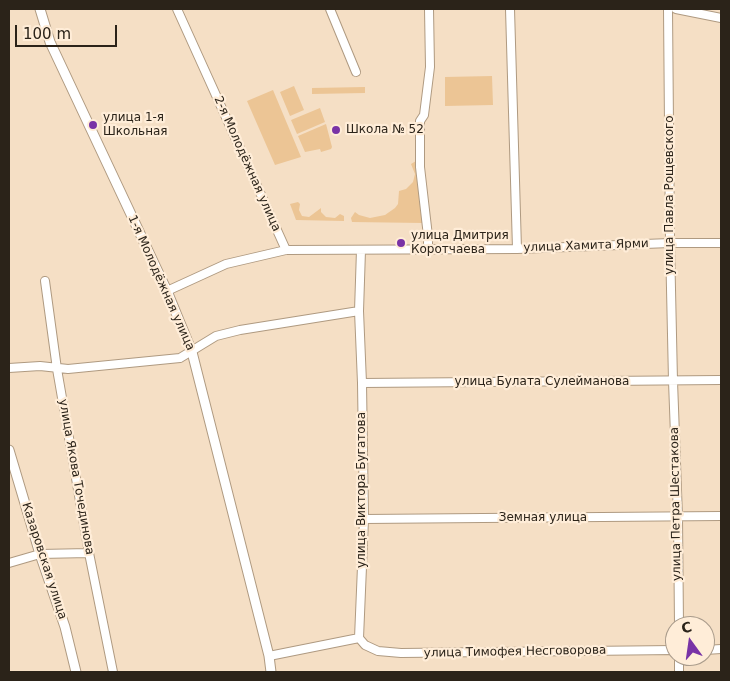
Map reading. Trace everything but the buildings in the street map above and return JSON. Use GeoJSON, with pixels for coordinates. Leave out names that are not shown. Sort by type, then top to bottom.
{"type":"FeatureCollection","features":[{"type":"Feature","properties":{"kind":"street","name":"1-я Молодёжная улица"},"geometry":{"type":"LineString","coordinates":[[40,9],[50,42],[167,291],[192,352],[269,656],[271,672]]}},
{"type":"Feature","properties":{"kind":"street","name":"2-я Молодёжная улица"},"geometry":{"type":"LineString","coordinates":[[177,9],[286,250]]}},
{"type":"Feature","properties":{"kind":"street"},"geometry":{"type":"LineString","coordinates":[[330,9],[356,72]]}},
{"type":"Feature","properties":{"kind":"street"},"geometry":{"type":"LineString","coordinates":[[428,249],[420,166],[420,121],[424,115],[430,67],[429,9]]}},
{"type":"Feature","properties":{"kind":"street"},"geometry":{"type":"LineString","coordinates":[[510,9],[516,248]]}},
{"type":"Feature","properties":{"kind":"street","name":"улица Павла Рощевского"},"geometry":{"type":"LineString","coordinates":[[668,9],[673,381]]}},
{"type":"Feature","properties":{"kind":"street"},"geometry":{"type":"LineString","coordinates":[[676,9],[721,18]]}},
{"type":"Feature","properties":{"kind":"street","name":"улица Хамита Ярми"},"geometry":{"type":"LineString","coordinates":[[361,250],[721,243]]}},
{"type":"Feature","properties":{"kind":"street"},"geometry":{"type":"LineString","coordinates":[[167,291],[226,264],[286,250],[361,250]]}},
{"type":"Feature","properties":{"kind":"street","name":"улица Виктора Бугатова"},"geometry":{"type":"LineString","coordinates":[[359,638],[364,519],[359,311],[361,250]]}},
{"type":"Feature","properties":{"kind":"street","name":"улица Якова Точединова"},"geometry":{"type":"LineString","coordinates":[[45,281],[57,369],[113,672]]}},
{"type":"Feature","properties":{"kind":"street"},"geometry":{"type":"LineString","coordinates":[[9,368],[40,366],[57,369],[180,358],[216,336],[240,330],[359,311]]}},
{"type":"Feature","properties":{"kind":"street","name":"улица Булата Сулейманова"},"geometry":{"type":"LineString","coordinates":[[362,382],[721,380]]}},
{"type":"Feature","properties":{"kind":"street","name":"улица Петра Шестакова"},"geometry":{"type":"LineString","coordinates":[[673,381],[678,516],[679,616]]}},
{"type":"Feature","properties":{"kind":"street","name":"Казаровская улица"},"geometry":{"type":"LineString","coordinates":[[9,450],[40,554],[65,627],[76,672]]}},
{"type":"Feature","properties":{"kind":"street","name":"Земная улица"},"geometry":{"type":"LineString","coordinates":[[364,519],[721,516]]}},
{"type":"Feature","properties":{"kind":"street"},"geometry":{"type":"LineString","coordinates":[[9,563],[40,554],[90,553]]}},
{"type":"Feature","properties":{"kind":"street"},"geometry":{"type":"LineString","coordinates":[[269,656],[359,638]]}},
{"type":"Feature","properties":{"kind":"street","name":"улица Тимофея Несговорова"},"geometry":{"type":"LineString","coordinates":[[359,638],[364,645],[378,651],[401,653],[665,650]]}},
{"type":"Feature","properties":{"kind":"shaded area"},"geometry":{"type":"Polygon","coordinates":[[[492,76],[493,105],[445,106],[445,77],[492,76]]]}},
{"type":"Feature","properties":{"kind":"shaded area"},"geometry":{"type":"Polygon","coordinates":[[[294,86],[304,110],[290,116],[280,92],[294,86]]]}},
{"type":"Feature","properties":{"kind":"shaded area"},"geometry":{"type":"Polygon","coordinates":[[[365,87],[365,93],[312,94],[312,88],[365,87]]]}},
{"type":"Feature","properties":{"kind":"shaded area"},"geometry":{"type":"Polygon","coordinates":[[[273,90],[301,157],[275,165],[247,101],[273,90]]]}},
{"type":"Feature","properties":{"kind":"shaded area"},"geometry":{"type":"Polygon","coordinates":[[[320,108],[325,122],[297,134],[291,120],[320,108]]]}},
{"type":"Feature","properties":{"kind":"shaded area"},"geometry":{"type":"Polygon","coordinates":[[[326,124],[331,149],[321,152],[320,149],[305,152],[298,136],[326,124]]]}},
{"type":"Feature","properties":{"kind":"shaded area"},"geometry":{"type":"Polygon","coordinates":[[[416,161],[423,223],[352,222],[351,218],[355,212],[370,218],[385,215],[395,208],[398,204],[399,191],[406,189],[413,182],[415,174],[411,164],[416,161]]]}},
{"type":"Feature","properties":{"kind":"shaded area"},"geometry":{"type":"Polygon","coordinates":[[[298,202],[302,216],[309,217],[321,208],[321,212],[326,217],[335,218],[340,214],[344,216],[344,221],[296,220],[290,204],[298,202]]]}},
{"type":"Feature","properties":{"kind":"place","name":"улица 1-я Школьная"},"geometry":{"type":"Point","coordinates":[93,125]}},
{"type":"Feature","properties":{"kind":"place","name":"Школа № 52"},"geometry":{"type":"Point","coordinates":[336,130]}},
{"type":"Feature","properties":{"kind":"place","name":"улица Дмитрия Коротчаева"},"geometry":{"type":"Point","coordinates":[401,243]}}]}
